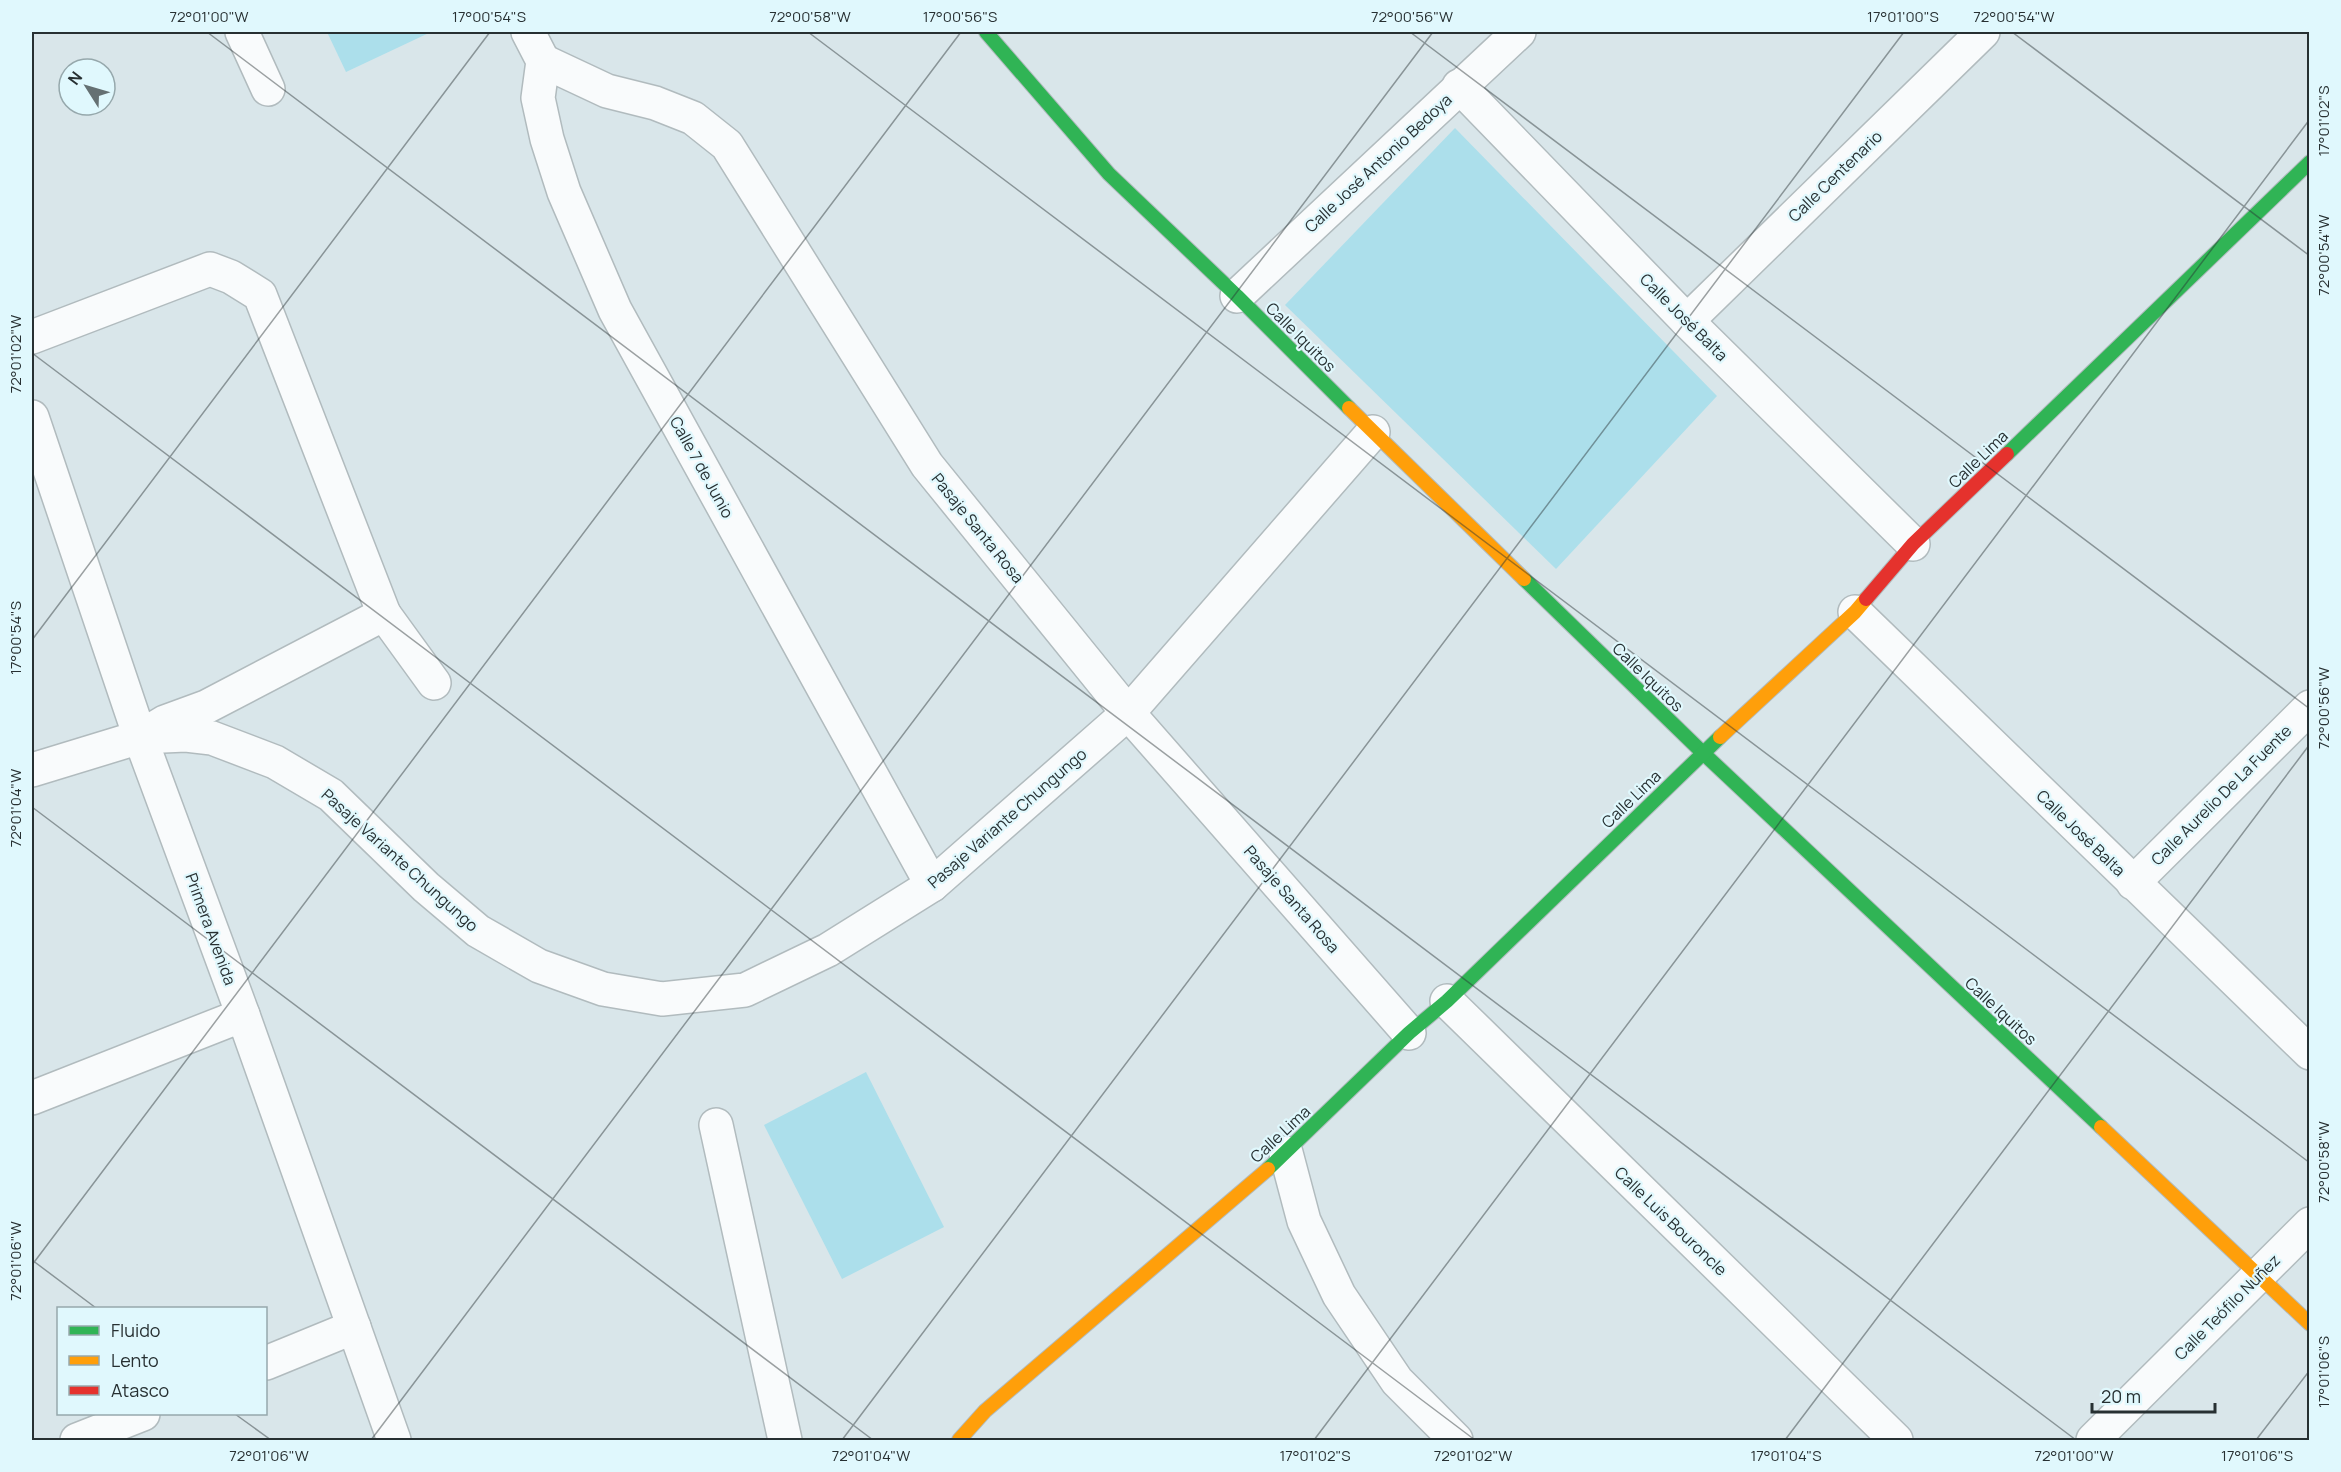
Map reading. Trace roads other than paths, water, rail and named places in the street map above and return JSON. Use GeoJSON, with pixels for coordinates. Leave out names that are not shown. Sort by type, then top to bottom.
{"type":"FeatureCollection","features":[{"type":"Feature","properties":{"kind":"street"},"geometry":{"type":"LineString","coordinates":[[242,32],[268,89]]}},
{"type":"Feature","properties":{"kind":"street"},"geometry":{"type":"LineString","coordinates":[[528,32],[543,61]]}},
{"type":"Feature","properties":{"kind":"street","name":"Calle José Antonio Bedoya"},"geometry":{"type":"LineString","coordinates":[[1238,296],[1519,32]]}},
{"type":"Feature","properties":{"kind":"street","name":"Calle Centenario"},"geometry":{"type":"LineString","coordinates":[[1687,321],[1983,32]]}},
{"type":"Feature","properties":{"kind":"street","name":"Calle Iquitos"},"geometry":{"type":"LineString","coordinates":[[992,33],[1108,174],[1238,296],[1373,432],[1703,753],[2310,1324]]}},
{"type":"Feature","properties":{"kind":"street","name":"Pasaje Santa Rosa"},"geometry":{"type":"LineString","coordinates":[[543,61],[606,91],[655,103],[693,118],[727,145],[927,465],[1128,713],[1409,1033]]}},
{"type":"Feature","properties":{"kind":"street","name":"Calle 7 de Junio"},"geometry":{"type":"LineString","coordinates":[[543,61],[538,98],[547,139],[564,192],[615,310],[932,885]]}},
{"type":"Feature","properties":{"kind":"street","name":"Calle José Balta"},"geometry":{"type":"LineString","coordinates":[[1459,86],[1687,321],[1913,544]]}},
{"type":"Feature","properties":{"kind":"street","name":"Calle Lima"},"geometry":{"type":"LineString","coordinates":[[959,1440],[985,1411],[1286,1153],[1409,1033],[1447,1001],[1703,753],[1855,612],[1913,544],[2310,162]]}},
{"type":"Feature","properties":{"kind":"street"},"geometry":{"type":"LineString","coordinates":[[32,337],[210,269],[231,277],[260,295],[384,614],[435,683]]}},
{"type":"Feature","properties":{"kind":"street","name":"Primera Avenida"},"geometry":{"type":"LineString","coordinates":[[32,417],[140,737],[243,1015],[394,1440]]}},
{"type":"Feature","properties":{"kind":"street","name":"Pasaje Variante Chungungo"},"geometry":{"type":"LineString","coordinates":[[140,737],[186,735],[212,738],[275,762],[331,795],[426,887],[478,931],[539,966],[603,989],[662,999],[745,990],[828,950],[932,885],[1128,713],[1373,432]]}},
{"type":"Feature","properties":{"kind":"street","name":"Calle José Balta"},"geometry":{"type":"LineString","coordinates":[[1855,612],[2310,1053]]}},
{"type":"Feature","properties":{"kind":"street"},"geometry":{"type":"LineString","coordinates":[[32,770],[140,737],[165,722],[206,706],[384,614]]}},
{"type":"Feature","properties":{"kind":"street","name":"Calle Aurelio De La Fuente"},"geometry":{"type":"LineString","coordinates":[[2133,883],[2310,707]]}},
{"type":"Feature","properties":{"kind":"street","name":"Calle Luis Bouroncle"},"geometry":{"type":"LineString","coordinates":[[1447,1001],[1896,1440]]}},
{"type":"Feature","properties":{"kind":"street"},"geometry":{"type":"LineString","coordinates":[[32,1098],[243,1015]]}},
{"type":"Feature","properties":{"kind":"street"},"geometry":{"type":"LineString","coordinates":[[716,1125],[784,1440]]}},
{"type":"Feature","properties":{"kind":"street"},"geometry":{"type":"LineString","coordinates":[[1286,1153],[1304,1221],[1339,1295],[1397,1381],[1456,1440]]}},
{"type":"Feature","properties":{"kind":"street","name":"Calle Teófilo Nuñez"},"geometry":{"type":"LineString","coordinates":[[2093,1440],[2310,1224]]}},
{"type":"Feature","properties":{"kind":"street"},"geometry":{"type":"LineString","coordinates":[[267,1363],[354,1327]]}},
{"type":"Feature","properties":{"kind":"street"},"geometry":{"type":"LineString","coordinates":[[77,1440],[138,1415]]}}]}
